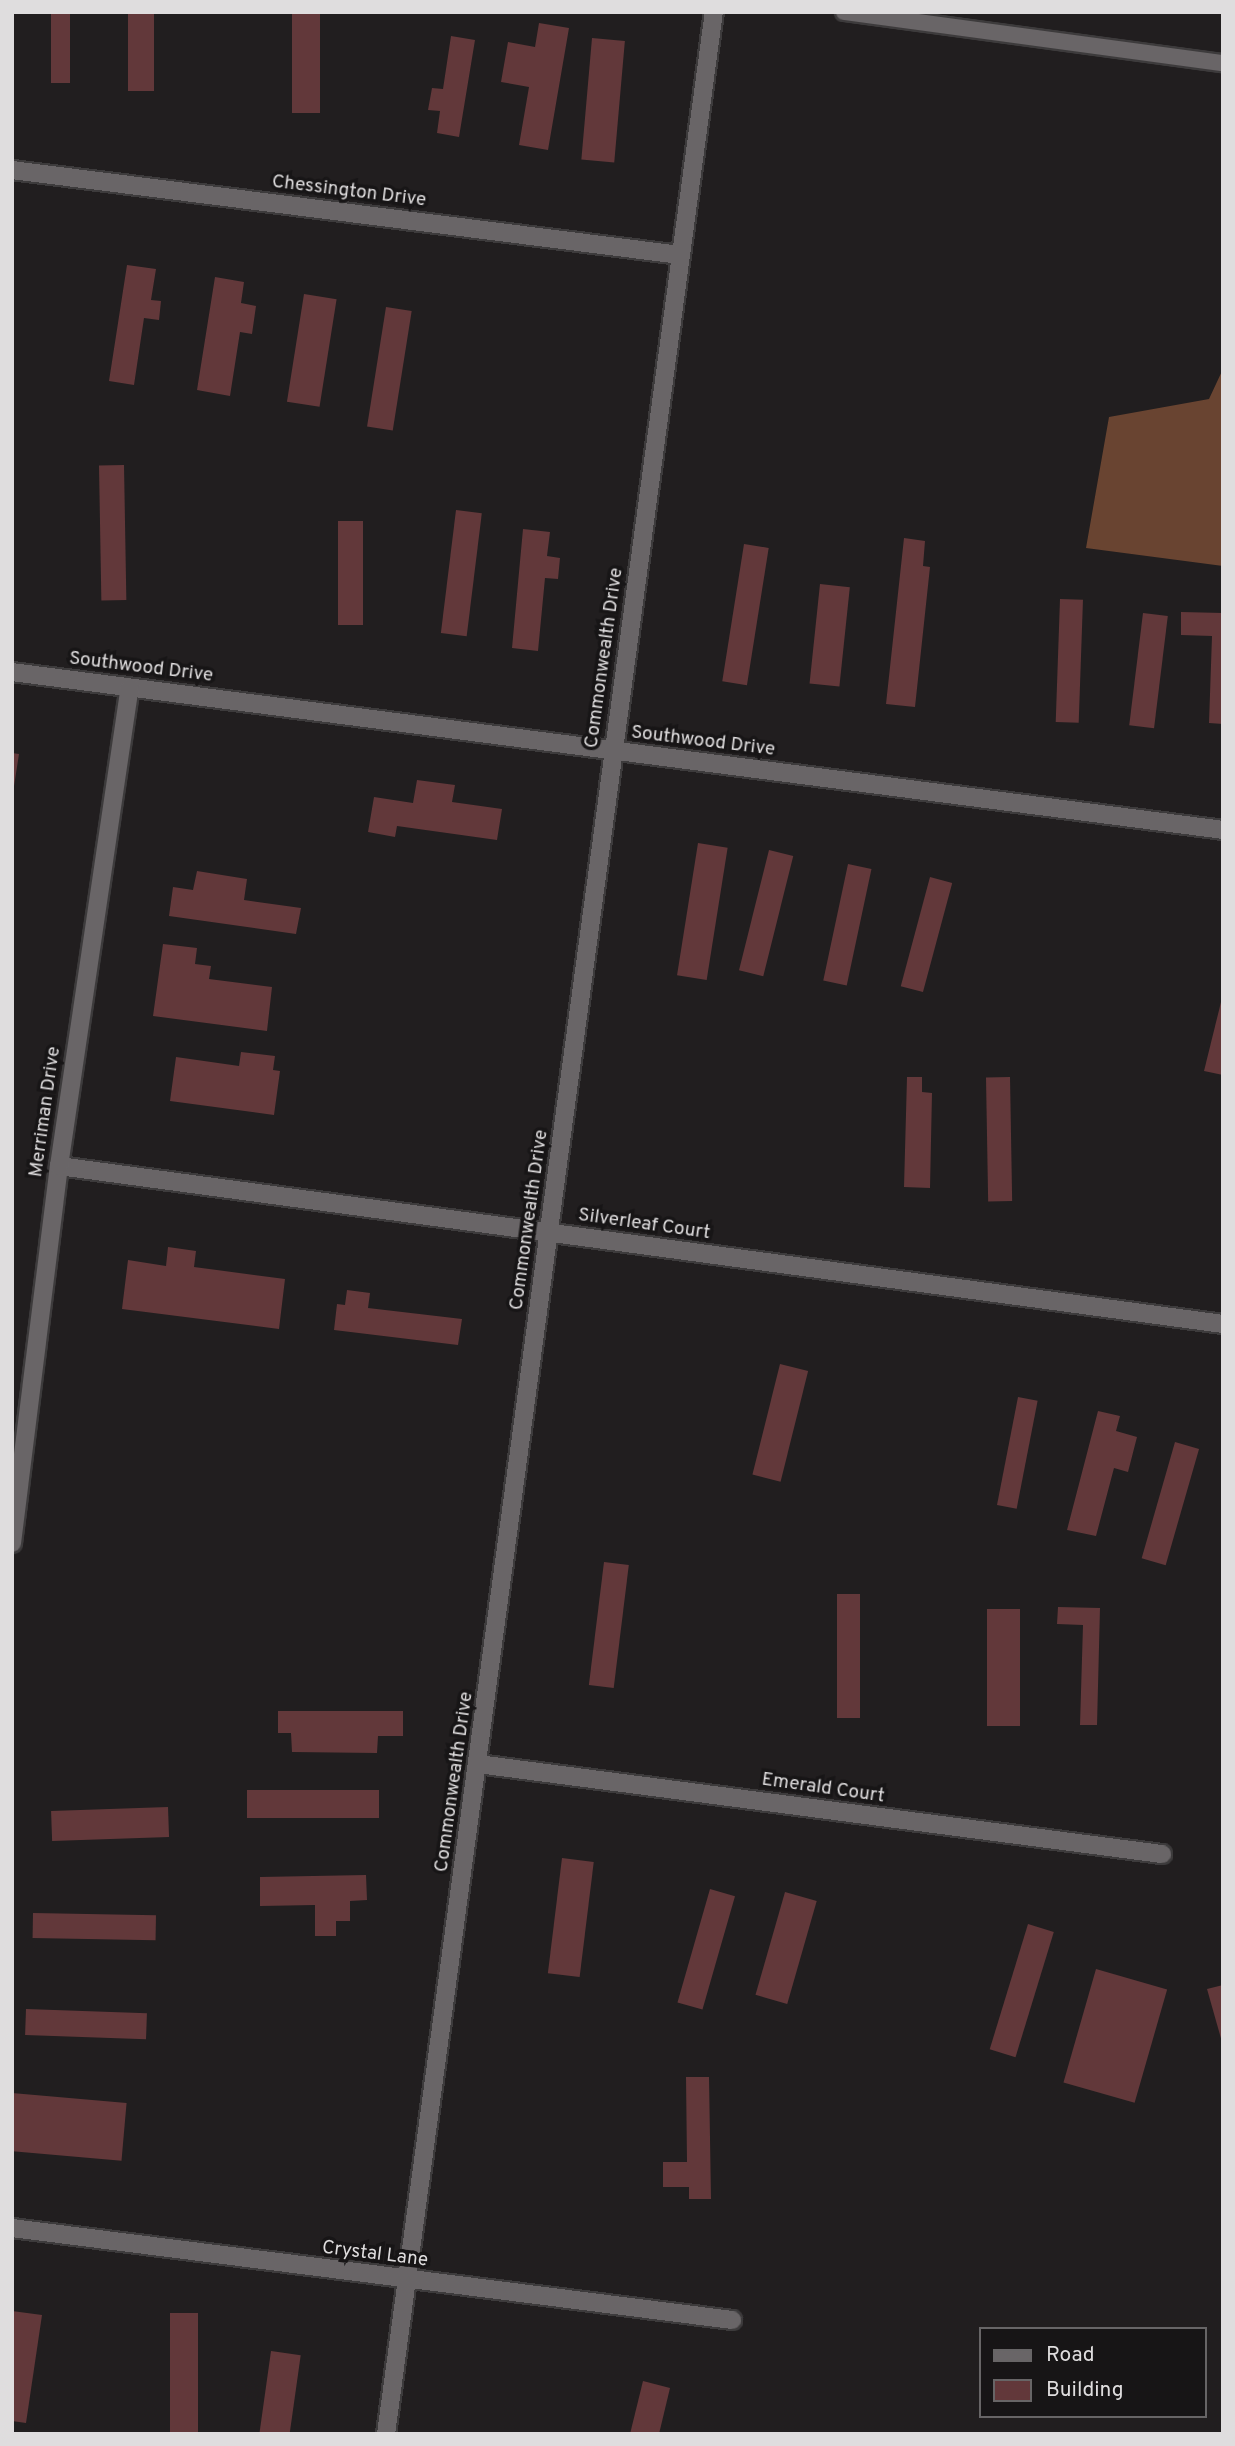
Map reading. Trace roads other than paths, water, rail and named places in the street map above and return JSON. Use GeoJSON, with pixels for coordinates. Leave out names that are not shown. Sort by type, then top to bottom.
{"type":"FeatureCollection","features":[{"type":"Feature","properties":{"kind":"street","name":"Commonwealth Drive"},"geometry":{"type":"LineString","coordinates":[[386,2434],[409,2280],[714,12]]}},
{"type":"Feature","properties":{"kind":"street","name":"Chessington Drive"},"geometry":{"type":"LineString","coordinates":[[12,170],[680,256]]}},
{"type":"Feature","properties":{"kind":"street","name":"Southwood Drive"},"geometry":{"type":"LineString","coordinates":[[12,672],[1223,830]]}},
{"type":"Feature","properties":{"kind":"street","name":"Merriman Drive"},"geometry":{"type":"LineString","coordinates":[[12,1543],[59,1166],[130,688]]}},
{"type":"Feature","properties":{"kind":"street","name":"Silverleaf Court"},"geometry":{"type":"LineString","coordinates":[[59,1166],[1223,1324]]}},
{"type":"Feature","properties":{"kind":"street","name":"Emerald Court"},"geometry":{"type":"LineString","coordinates":[[478,1764],[1162,1854]]}},
{"type":"Feature","properties":{"kind":"street","name":"Crystal Lane"},"geometry":{"type":"LineString","coordinates":[[12,2228],[732,2320]]}},
{"type":"Feature","properties":{"kind":"lane"},"geometry":{"type":"LineString","coordinates":[[844,12],[1223,63]]}},
{"type":"Feature","properties":{"kind":"lane"},"geometry":{"type":"LineString","coordinates":[[964,29],[966,12]]}}]}
